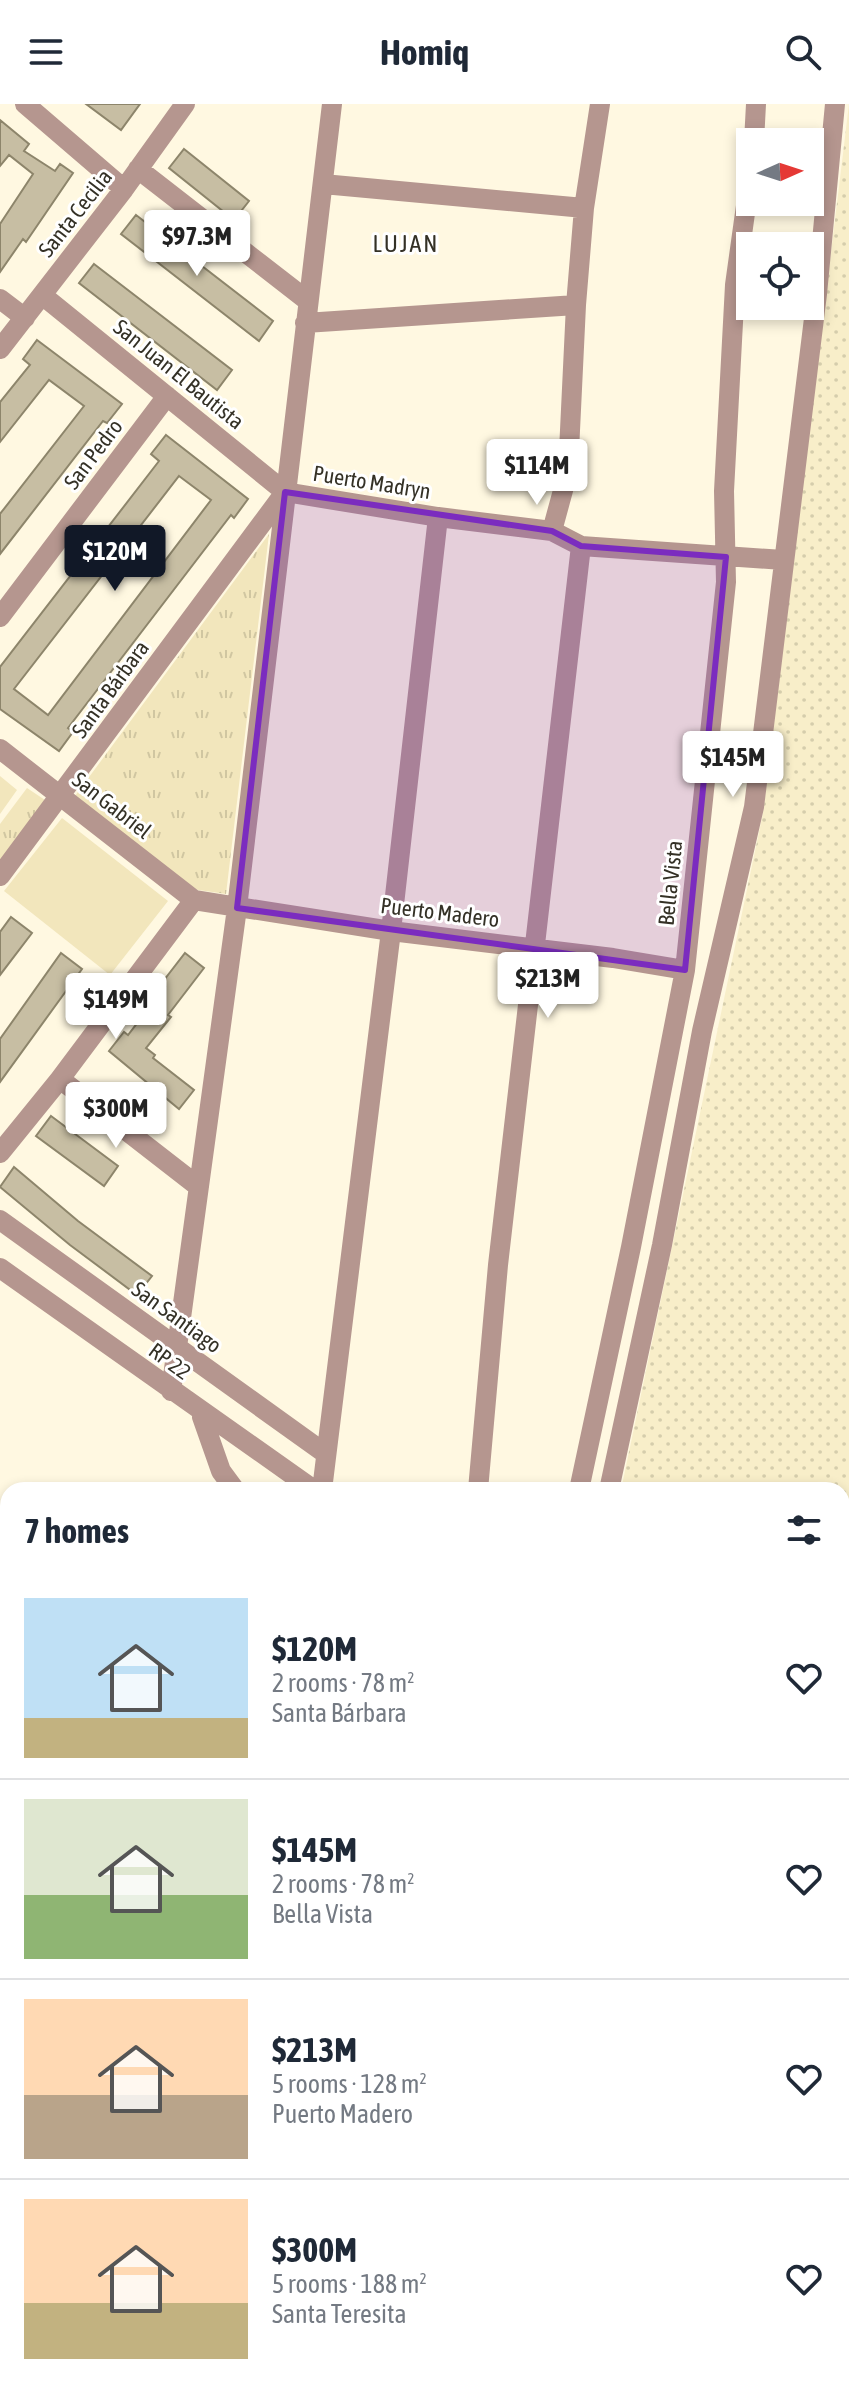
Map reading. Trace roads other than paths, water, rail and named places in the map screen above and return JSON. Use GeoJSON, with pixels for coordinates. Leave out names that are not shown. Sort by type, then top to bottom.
{"type":"FeatureCollection","features":[{"type":"Feature","properties":{"kind":"street"},"geometry":{"type":"LineString","coordinates":[[25,104],[124,189]]}},
{"type":"Feature","properties":{"kind":"street","name":"Santa Cecilia"},"geometry":{"type":"LineString","coordinates":[[0,349],[124,189],[185,104]]}},
{"type":"Feature","properties":{"kind":"street"},"geometry":{"type":"LineString","coordinates":[[171,1391],[237,908],[332,104]]}},
{"type":"Feature","properties":{"kind":"street"},"geometry":{"type":"LineString","coordinates":[[552,531],[568,472],[584,208],[600,104]]}},
{"type":"Feature","properties":{"kind":"street"},"geometry":{"type":"LineString","coordinates":[[755,128],[756,104]]}},
{"type":"Feature","properties":{"kind":"street"},"geometry":{"type":"LineString","coordinates":[[611,1482],[662,1245],[702,1031],[754,807],[817,294],[835,104]]}},
{"type":"Feature","properties":{"kind":"street"},"geometry":{"type":"LineString","coordinates":[[138,169],[308,301]]}},
{"type":"Feature","properties":{"kind":"street"},"geometry":{"type":"LineString","coordinates":[[323,184],[584,208]]}},
{"type":"Feature","properties":{"kind":"street","name":"Bella Vista"},"geometry":{"type":"LineString","coordinates":[[581,1482],[685,970],[726,557],[724,491],[734,301],[745,216]]}},
{"type":"Feature","properties":{"kind":"street","name":"San Juan El Bautista"},"geometry":{"type":"LineString","coordinates":[[42,295],[285,492]]}},
{"type":"Feature","properties":{"kind":"street"},"geometry":{"type":"LineString","coordinates":[[0,299],[25,318]]}},
{"type":"Feature","properties":{"kind":"street"},"geometry":{"type":"LineString","coordinates":[[305,323],[576,305]]}},
{"type":"Feature","properties":{"kind":"street","name":"San Pedro"},"geometry":{"type":"LineString","coordinates":[[0,617],[167,396]]}},
{"type":"Feature","properties":{"kind":"street","name":"Puerto Madryn"},"geometry":{"type":"LineString","coordinates":[[285,492],[438,517],[552,531],[581,546],[783,560]]}},
{"type":"Feature","properties":{"kind":"street","name":"Santa Bárbara"},"geometry":{"type":"LineString","coordinates":[[0,876],[285,492]]}},
{"type":"Feature","properties":{"kind":"street"},"geometry":{"type":"LineString","coordinates":[[323,1482],[438,517]]}},
{"type":"Feature","properties":{"kind":"street"},"geometry":{"type":"LineString","coordinates":[[479,1482],[498,1265],[581,546]]}},
{"type":"Feature","properties":{"kind":"street","name":"San Gabriel"},"geometry":{"type":"LineString","coordinates":[[0,749],[194,900]]}},
{"type":"Feature","properties":{"kind":"street"},"geometry":{"type":"LineString","coordinates":[[0,1153],[60,1079],[194,900]]}},
{"type":"Feature","properties":{"kind":"street","name":"Puerto Madero"},"geometry":{"type":"LineString","coordinates":[[194,900],[391,931],[534,947],[685,970]]}},
{"type":"Feature","properties":{"kind":"street"},"geometry":{"type":"LineString","coordinates":[[60,1079],[199,1187]]}},
{"type":"Feature","properties":{"kind":"street","name":"San Santiago"},"geometry":{"type":"LineString","coordinates":[[0,1220],[326,1454]]}},
{"type":"Feature","properties":{"kind":"street","name":"RP 22"},"geometry":{"type":"LineString","coordinates":[[0,1268],[302,1482]]}},
{"type":"Feature","properties":{"kind":"street"},"geometry":{"type":"LineString","coordinates":[[202,1417],[221,1471],[229,1482]]}},
{"type":"Feature","properties":{"kind":"district","name":"LUJAN"},"geometry":{"type":"Point","coordinates":[406,243]}}]}
